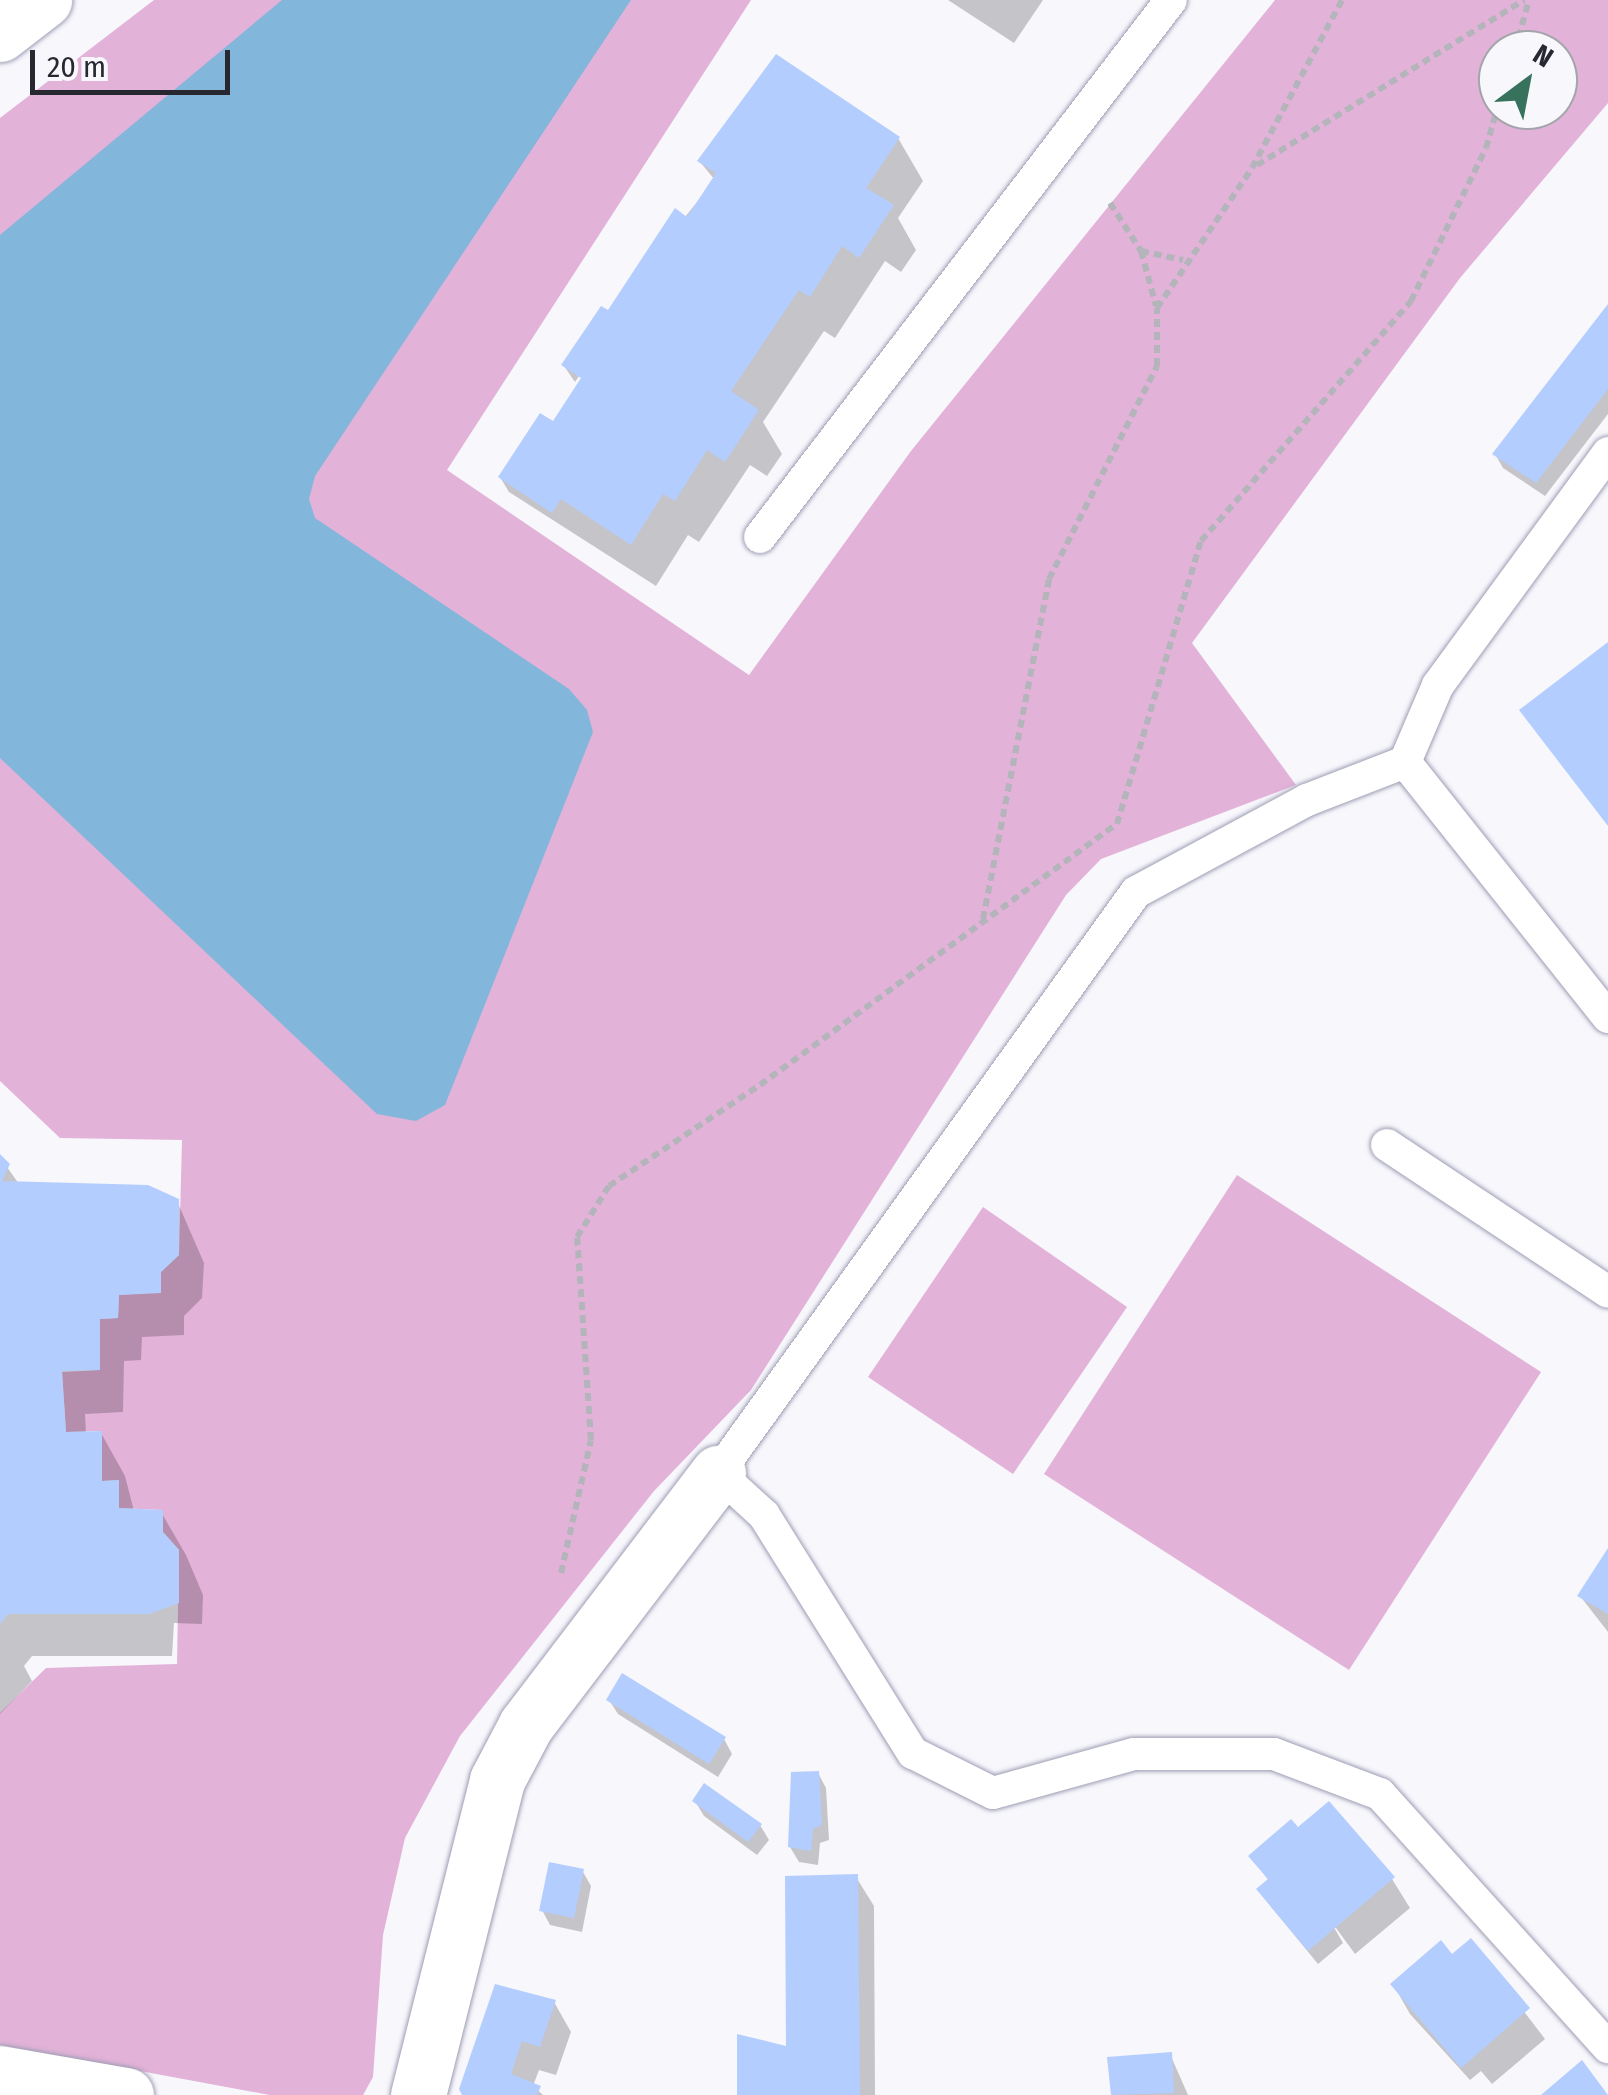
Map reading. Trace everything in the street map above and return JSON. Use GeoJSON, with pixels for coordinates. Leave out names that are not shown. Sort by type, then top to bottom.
{"type":"FeatureCollection","features":[{"type":"Feature","properties":{"kind":"street"},"geometry":{"type":"LineString","coordinates":[[0,34],[44,0]]}},
{"type":"Feature","properties":{"kind":"street"},"geometry":{"type":"LineString","coordinates":[[418,2095],[496,1780],[526,1725],[718,1473]]}},
{"type":"Feature","properties":{"kind":"street"},"geometry":{"type":"LineString","coordinates":[[0,2073],[126,2095]]}},
{"type":"Feature","properties":{"kind":"lane"},"geometry":{"type":"LineString","coordinates":[[760,537],[1171,0]]}},
{"type":"Feature","properties":{"kind":"lane"},"geometry":{"type":"LineString","coordinates":[[1608,453],[1438,685],[1405,762],[1307,800],[1136,892],[718,1473],[764,1515],[912,1753],[994,1793],[1134,1754],[1274,1754],[1380,1794],[1608,2046]]}},
{"type":"Feature","properties":{"kind":"lane"},"geometry":{"type":"LineString","coordinates":[[1405,762],[1608,1018]]}},
{"type":"Feature","properties":{"kind":"lane"},"geometry":{"type":"LineString","coordinates":[[1387,1145],[1608,1292]]}},
{"type":"Feature","properties":{"kind":"path"},"geometry":{"type":"LineString","coordinates":[[1156,308],[1184,260],[1221,220],[1342,0]]}},
{"type":"Feature","properties":{"kind":"path"},"geometry":{"type":"LineString","coordinates":[[1252,168],[1526,0]]}},
{"type":"Feature","properties":{"kind":"path"},"geometry":{"type":"LineString","coordinates":[[1519,30],[1526,0]]}},
{"type":"Feature","properties":{"kind":"path"},"geometry":{"type":"LineString","coordinates":[[557,1592],[592,1440],[577,1237],[609,1186],[760,1086],[1117,824],[1201,541],[1411,301],[1491,130]]}},
{"type":"Feature","properties":{"kind":"path"},"geometry":{"type":"LineString","coordinates":[[983,919],[1049,579],[1157,366],[1156,308],[1140,252],[1110,203]]}},
{"type":"Feature","properties":{"kind":"path"},"geometry":{"type":"LineString","coordinates":[[1140,252],[1184,260]]}},
{"type":"Feature","properties":{"kind":"shaded area"},"geometry":{"type":"Polygon","coordinates":[[[154,0],[751,0],[447,470],[749,675],[911,451],[1275,0],[1608,0],[1608,103],[1460,278],[1192,643],[1296,785],[1101,859],[1066,895],[751,1390],[654,1491],[460,1736],[405,1838],[383,1935],[373,2077],[363,2095],[270,2095],[0,2045],[0,1713],[46,1668],[177,1664],[179,1550],[163,1532],[162,1510],[119,1508],[119,1480],[102,1481],[102,1431],[66,1432],[62,1372],[100,1370],[100,1319],[118,1318],[119,1295],[161,1292],[161,1272],[179,1255],[182,1140],[60,1138],[0,1081],[0,118],[154,0]]]}},
{"type":"Feature","properties":{"kind":"shaded area"},"geometry":{"type":"Polygon","coordinates":[[[1237,1175],[1541,1372],[1349,1670],[1044,1474],[1237,1175]]]}},
{"type":"Feature","properties":{"kind":"shaded area"},"geometry":{"type":"Polygon","coordinates":[[[983,1207],[1127,1307],[1013,1474],[868,1377],[983,1207]]]}},
{"type":"Feature","properties":{"kind":"water"},"geometry":{"type":"Polygon","coordinates":[[[282,0],[631,0],[315,476],[309,499],[315,518],[569,689],[587,710],[593,732],[445,1105],[416,1121],[377,1114],[0,758],[0,235],[282,0]]]}},
{"type":"Feature","properties":{"kind":"building"},"geometry":{"type":"Polygon","coordinates":[[[776,54],[900,137],[866,188],[894,205],[859,258],[842,246],[810,297],[799,290],[731,391],[759,410],[725,462],[707,450],[675,501],[663,494],[631,545],[561,499],[552,513],[498,477],[540,413],[553,421],[581,378],[561,365],[601,306],[608,310],[675,208],[687,217],[716,173],[697,161],[776,54]]]}},
{"type":"Feature","properties":{"kind":"building"},"geometry":{"type":"Polygon","coordinates":[[[1608,304],[1608,389],[1536,483],[1492,454],[1608,304]]]}},
{"type":"Feature","properties":{"kind":"building"},"geometry":{"type":"Polygon","coordinates":[[[1608,642],[1608,826],[1519,710],[1608,642]]]}},
{"type":"Feature","properties":{"kind":"building"},"geometry":{"type":"Polygon","coordinates":[[[0,1154],[10,1164],[2,1181],[148,1185],[179,1199],[179,1255],[161,1272],[161,1293],[119,1295],[118,1318],[100,1319],[100,1370],[62,1371],[66,1432],[102,1431],[102,1481],[119,1480],[119,1508],[163,1510],[163,1532],[179,1550],[179,1603],[149,1614],[8,1614],[0,1624],[0,1154]]]}},
{"type":"Feature","properties":{"kind":"building"},"geometry":{"type":"Polygon","coordinates":[[[1608,1548],[1608,1614],[1577,1596],[1608,1548]]]}},
{"type":"Feature","properties":{"kind":"building"},"geometry":{"type":"Polygon","coordinates":[[[622,1673],[726,1737],[709,1764],[606,1700],[622,1673]]]}},
{"type":"Feature","properties":{"kind":"building"},"geometry":{"type":"Polygon","coordinates":[[[819,1771],[822,1825],[813,1829],[811,1851],[788,1847],[791,1772],[819,1771]]]}},
{"type":"Feature","properties":{"kind":"building"},"geometry":{"type":"Polygon","coordinates":[[[704,1783],[762,1824],[748,1842],[692,1801],[704,1783]]]}},
{"type":"Feature","properties":{"kind":"building"},"geometry":{"type":"Polygon","coordinates":[[[1329,1801],[1395,1877],[1308,1951],[1256,1889],[1268,1879],[1248,1856],[1291,1819],[1298,1827],[1329,1801]]]}},
{"type":"Feature","properties":{"kind":"building"},"geometry":{"type":"Polygon","coordinates":[[[549,1862],[584,1869],[574,1918],[539,1911],[549,1862]]]}},
{"type":"Feature","properties":{"kind":"building"},"geometry":{"type":"Polygon","coordinates":[[[858,1874],[860,2095],[737,2095],[737,2034],[786,2046],[785,1876],[858,1874]]]}},
{"type":"Feature","properties":{"kind":"building"},"geometry":{"type":"Polygon","coordinates":[[[1471,1938],[1530,2008],[1461,2068],[1390,1984],[1441,1940],[1452,1954],[1471,1938]]]}},
{"type":"Feature","properties":{"kind":"building"},"geometry":{"type":"Polygon","coordinates":[[[495,1984],[556,2000],[540,2047],[522,2041],[511,2074],[541,2086],[537,2095],[462,2095],[459,2089],[495,1984]]]}},
{"type":"Feature","properties":{"kind":"building"},"geometry":{"type":"Polygon","coordinates":[[[1172,2052],[1174,2093],[1111,2095],[1107,2057],[1172,2052]]]}},
{"type":"Feature","properties":{"kind":"building"},"geometry":{"type":"Polygon","coordinates":[[[1582,2060],[1608,2095],[1541,2095],[1582,2060]]]}}]}
